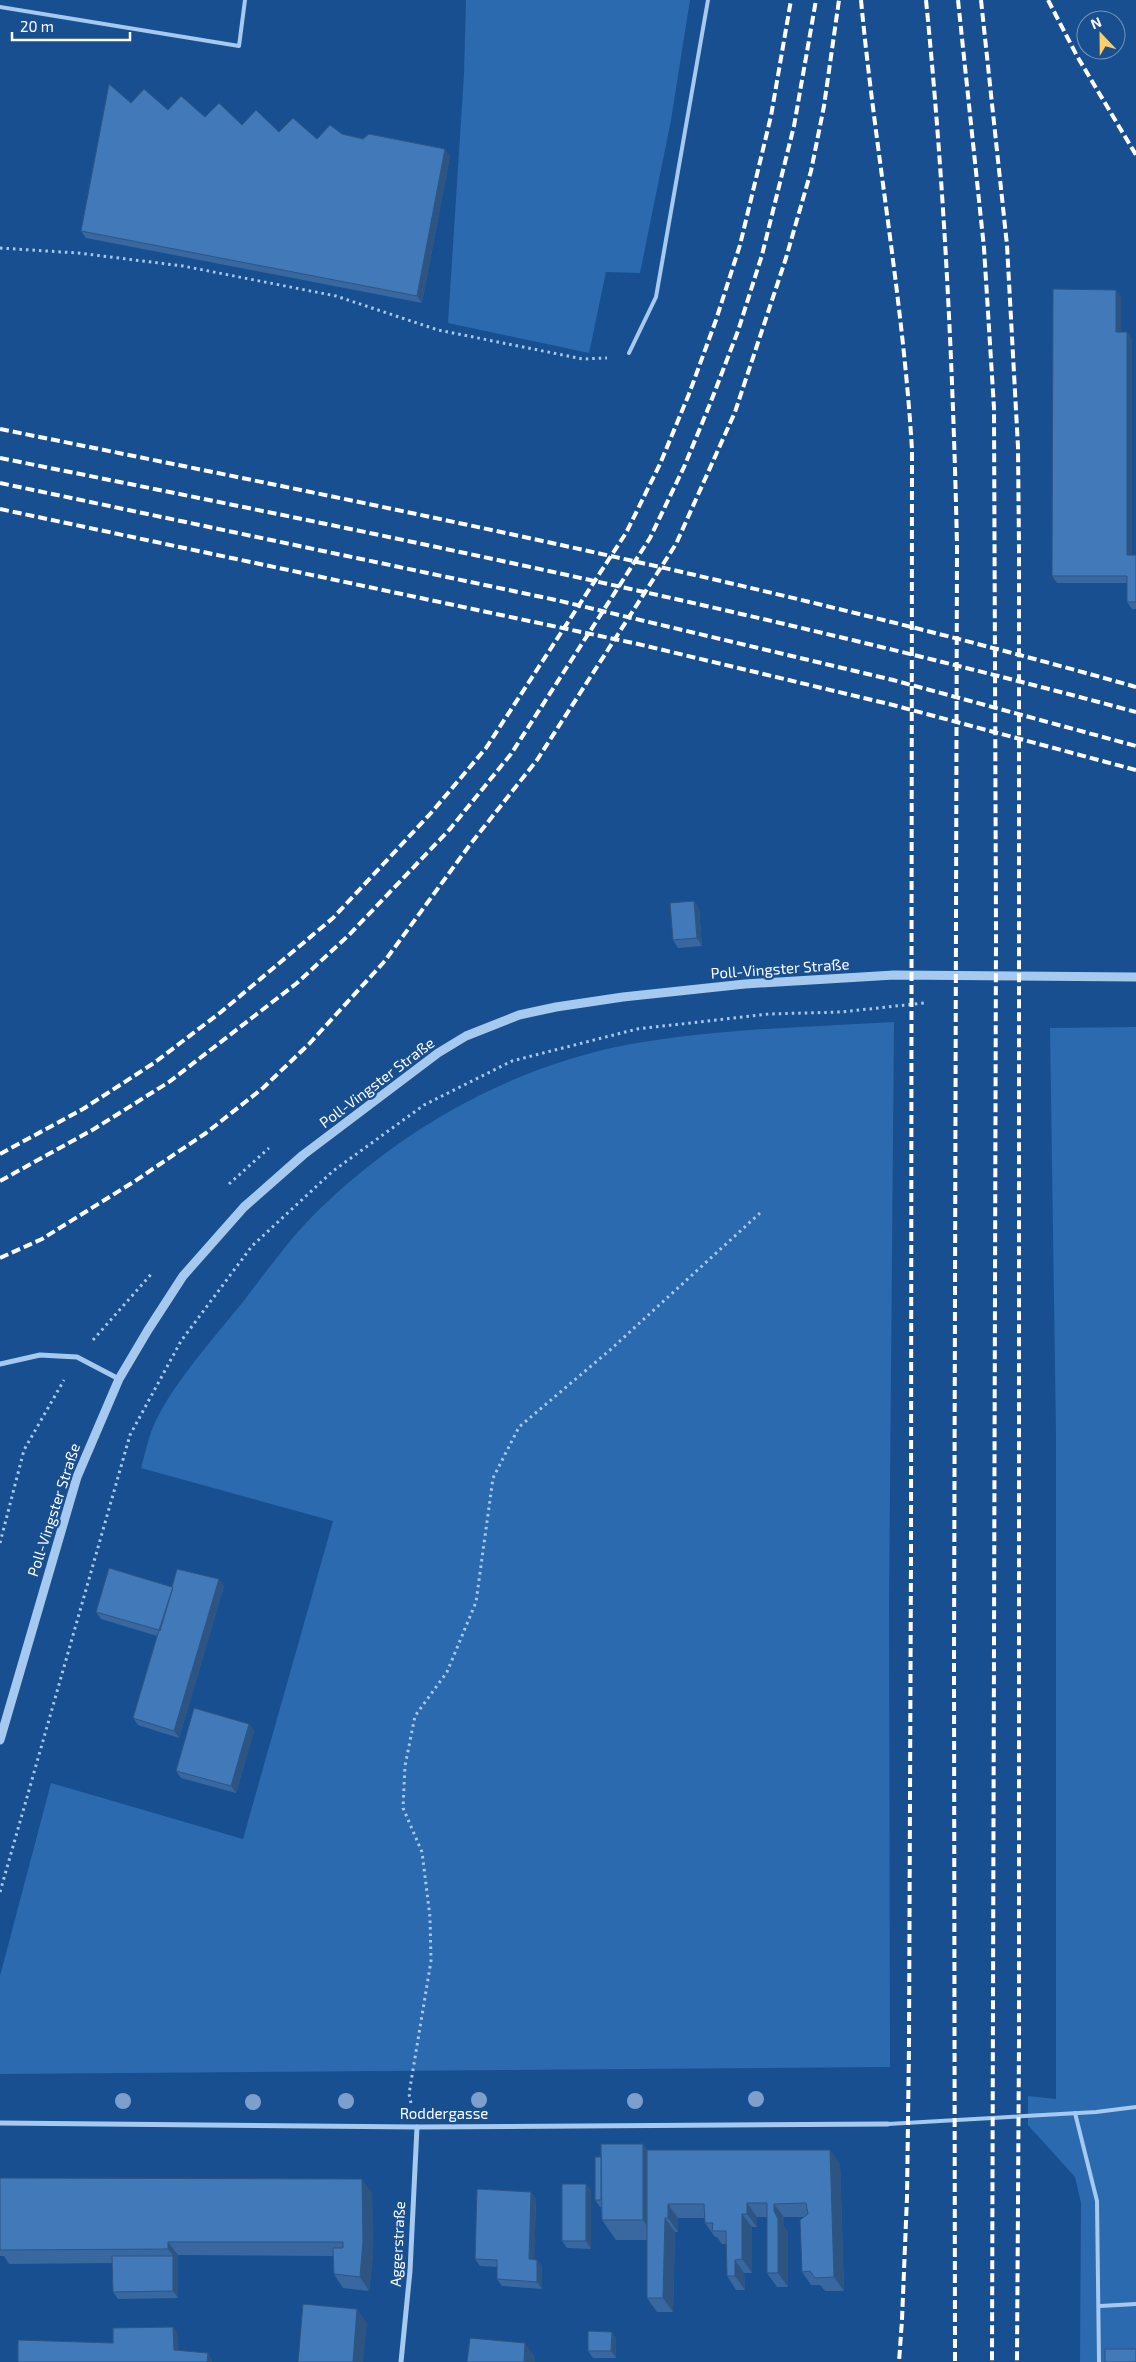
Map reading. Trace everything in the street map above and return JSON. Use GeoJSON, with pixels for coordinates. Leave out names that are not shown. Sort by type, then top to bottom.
{"type":"FeatureCollection","features":[{"type":"Feature","properties":{"kind":"street","name":"Poll-Vingster Straße"},"geometry":{"type":"LineString","coordinates":[[0,1740],[77,1476],[119,1379],[148,1330],[183,1276],[244,1207],[303,1155],[418,1067],[466,1036],[519,1015],[556,1007],[623,997],[745,984],[894,975],[1136,977]]}},
{"type":"Feature","properties":{"kind":"street"},"geometry":{"type":"LineString","coordinates":[[0,1364],[40,1355],[77,1357],[119,1379]]}},
{"type":"Feature","properties":{"kind":"street","name":"Roddergasse"},"geometry":{"type":"LineString","coordinates":[[0,2123],[417,2127],[888,2124]]}},
{"type":"Feature","properties":{"kind":"street","name":"Aggerstraße"},"geometry":{"type":"LineString","coordinates":[[401,2362],[410,2271],[417,2127]]}},
{"type":"Feature","properties":{"kind":"lane"},"geometry":{"type":"LineString","coordinates":[[0,7],[238,46],[245,0]]}},
{"type":"Feature","properties":{"kind":"lane"},"geometry":{"type":"LineString","coordinates":[[629,353],[656,297],[708,0]]}},
{"type":"Feature","properties":{"kind":"lane"},"geometry":{"type":"LineString","coordinates":[[888,2124],[1033,2116],[1136,2107]]}},
{"type":"Feature","properties":{"kind":"lane"},"geometry":{"type":"LineString","coordinates":[[1075,2113],[1097,2201],[1100,2306],[1099,2362]]}},
{"type":"Feature","properties":{"kind":"lane"},"geometry":{"type":"LineString","coordinates":[[1100,2306],[1136,2304]]}},
{"type":"Feature","properties":{"kind":"path"},"geometry":{"type":"LineString","coordinates":[[0,248],[78,253],[182,266],[336,296],[438,330],[583,359],[607,358],[629,353]]}},
{"type":"Feature","properties":{"kind":"path"},"geometry":{"type":"LineString","coordinates":[[0,1892],[130,1435],[181,1341],[252,1246],[333,1171],[424,1105],[512,1061],[637,1029],[769,1014],[841,1012],[894,1007]]}},
{"type":"Feature","properties":{"kind":"path"},"geometry":{"type":"LineString","coordinates":[[417,2127],[409,2094],[431,1960],[422,1852],[403,1808],[405,1766],[415,1716],[447,1672],[476,1602],[493,1478],[519,1427],[610,1350],[760,1213]]}},
{"type":"Feature","properties":{"kind":"shaded area"},"geometry":{"type":"Polygon","coordinates":[[[466,0],[690,0],[671,120],[640,273],[606,272],[589,353],[448,323],[464,74],[466,0]]]}},
{"type":"Feature","properties":{"kind":"shaded area"},"geometry":{"type":"Polygon","coordinates":[[[894,1022],[889,1605],[890,2067],[0,2074],[0,1976],[51,1783],[243,1839],[333,1521],[141,1468],[151,1432],[169,1398],[194,1363],[297,1233],[338,1192],[374,1162],[412,1135],[452,1110],[537,1070],[581,1056],[626,1045],[693,1035],[760,1029],[894,1022]]]}},
{"type":"Feature","properties":{"kind":"shaded area"},"geometry":{"type":"Polygon","coordinates":[[[1136,1027],[1136,2362],[1080,2362],[1081,2203],[1075,2177],[1028,2125],[1028,2096],[1056,2099],[1056,1434],[1050,1028],[1136,1027]]]}},
{"type":"Feature","properties":{"kind":"building"},"geometry":{"type":"Polygon","coordinates":[[[109,84],[131,103],[144,89],[168,110],[181,96],[205,117],[219,103],[242,125],[256,110],[279,132],[293,118],[317,139],[330,125],[342,134],[363,139],[369,134],[445,149],[417,296],[81,231],[109,84]]]}},
{"type":"Feature","properties":{"kind":"building"},"geometry":{"type":"Polygon","coordinates":[[[1053,289],[1116,290],[1116,332],[1127,332],[1127,555],[1136,555],[1136,602],[1127,602],[1127,576],[1052,576],[1053,289]]]}},
{"type":"Feature","properties":{"kind":"building"},"geometry":{"type":"Polygon","coordinates":[[[694,901],[697,938],[673,940],[670,903],[694,901]]]}},
{"type":"Feature","properties":{"kind":"building"},"geometry":{"type":"Polygon","coordinates":[[[109,1568],[172,1587],[177,1569],[219,1579],[174,1731],[133,1718],[159,1630],[96,1612],[109,1568]],[[173,1587],[159,1630],[160,1631],[173,1587]]]}},
{"type":"Feature","properties":{"kind":"building"},"geometry":{"type":"Polygon","coordinates":[[[194,1708],[249,1724],[231,1786],[176,1771],[194,1708]]]}},
{"type":"Feature","properties":{"kind":"building"},"geometry":{"type":"Polygon","coordinates":[[[601,2144],[643,2144],[643,2220],[602,2220],[601,2144]]]}},
{"type":"Feature","properties":{"kind":"building"},"geometry":{"type":"Polygon","coordinates":[[[647,2150],[830,2150],[834,2277],[815,2278],[810,2271],[802,2272],[800,2220],[808,2214],[806,2203],[774,2204],[774,2211],[778,2219],[778,2273],[767,2273],[767,2203],[747,2203],[747,2214],[742,2214],[742,2259],[735,2260],[735,2276],[727,2276],[726,2231],[712,2231],[713,2223],[705,2223],[704,2204],[668,2204],[668,2218],[665,2218],[663,2298],[647,2298],[647,2150]]]}},
{"type":"Feature","properties":{"kind":"building"},"geometry":{"type":"Polygon","coordinates":[[[595,2157],[601,2157],[601,2200],[595,2200],[595,2157]]]}},
{"type":"Feature","properties":{"kind":"building"},"geometry":{"type":"Polygon","coordinates":[[[0,2178],[362,2179],[363,2241],[360,2277],[334,2274],[333,2248],[343,2248],[343,2242],[168,2242],[168,2249],[0,2250],[0,2178]]]}},
{"type":"Feature","properties":{"kind":"building"},"geometry":{"type":"Polygon","coordinates":[[[562,2184],[586,2184],[586,2241],[562,2241],[562,2184]]]}},
{"type":"Feature","properties":{"kind":"building"},"geometry":{"type":"Polygon","coordinates":[[[477,2189],[531,2192],[529,2259],[537,2260],[537,2282],[497,2279],[497,2260],[475,2259],[477,2189]]]}},
{"type":"Feature","properties":{"kind":"building"},"geometry":{"type":"Polygon","coordinates":[[[112,2256],[173,2256],[173,2291],[113,2292],[112,2256]]]}},
{"type":"Feature","properties":{"kind":"building"},"geometry":{"type":"Polygon","coordinates":[[[303,2304],[357,2309],[353,2362],[298,2362],[303,2304]]]}},
{"type":"Feature","properties":{"kind":"building"},"geometry":{"type":"Polygon","coordinates":[[[173,2327],[174,2350],[208,2353],[207,2362],[18,2362],[18,2340],[113,2343],[113,2328],[173,2327]]]}},
{"type":"Feature","properties":{"kind":"building"},"geometry":{"type":"Polygon","coordinates":[[[588,2331],[612,2332],[611,2351],[588,2351],[588,2331]]]}},
{"type":"Feature","properties":{"kind":"building"},"geometry":{"type":"Polygon","coordinates":[[[470,2338],[525,2343],[524,2362],[467,2362],[470,2338]]]}},
{"type":"Feature","properties":{"kind":"building"},"geometry":{"type":"Polygon","coordinates":[[[1105,2349],[1136,2349],[1136,2362],[1105,2362],[1105,2349]]]}},
{"type":"Feature","properties":{"kind":"railway"},"geometry":{"type":"LineString","coordinates":[[0,1154],[83,1109],[154,1063],[221,1012],[333,918],[431,813],[486,748],[626,533],[660,464],[689,394],[716,320],[740,245],[771,116],[791,0]]}},
{"type":"Feature","properties":{"kind":"railway"},"geometry":{"type":"LineString","coordinates":[[0,1181],[94,1129],[169,1082],[297,983],[349,935],[450,829],[511,754],[650,538],[684,467],[710,404],[738,331],[762,255],[794,126],[816,0]]}},
{"type":"Feature","properties":{"kind":"railway"},"geometry":{"type":"LineString","coordinates":[[0,1258],[42,1239],[135,1181],[206,1133],[263,1088],[309,1044],[384,962],[469,846],[537,760],[676,544],[735,412],[786,258],[811,171],[824,106],[839,0]]}},
{"type":"Feature","properties":{"kind":"railway"},"geometry":{"type":"LineString","coordinates":[[861,0],[896,281],[912,450],[909,2046],[907,2197],[899,2362]]}},
{"type":"Feature","properties":{"kind":"railway"},"geometry":{"type":"LineString","coordinates":[[926,0],[938,136],[947,273],[957,546],[954,1666],[955,2362]]}},
{"type":"Feature","properties":{"kind":"railway"},"geometry":{"type":"LineString","coordinates":[[958,0],[984,248],[994,408],[996,930],[992,2362]]}},
{"type":"Feature","properties":{"kind":"railway"},"geometry":{"type":"LineString","coordinates":[[981,0],[1007,245],[1018,447],[1019,2042],[1017,2362]]}},
{"type":"Feature","properties":{"kind":"railway"},"geometry":{"type":"LineString","coordinates":[[1048,0],[1077,56],[1136,155]]}},
{"type":"Feature","properties":{"kind":"railway"},"geometry":{"type":"LineString","coordinates":[[0,429],[286,487],[713,579],[854,613],[1136,687]]}},
{"type":"Feature","properties":{"kind":"railway"},"geometry":{"type":"LineString","coordinates":[[0,458],[428,545],[712,607],[854,640],[1136,712]]}},
{"type":"Feature","properties":{"kind":"railway"},"geometry":{"type":"LineString","coordinates":[[0,483],[556,600],[893,680],[1136,746]]}},
{"type":"Feature","properties":{"kind":"railway"},"geometry":{"type":"LineString","coordinates":[[0,509],[638,644],[893,705],[1136,770]]}}]}
